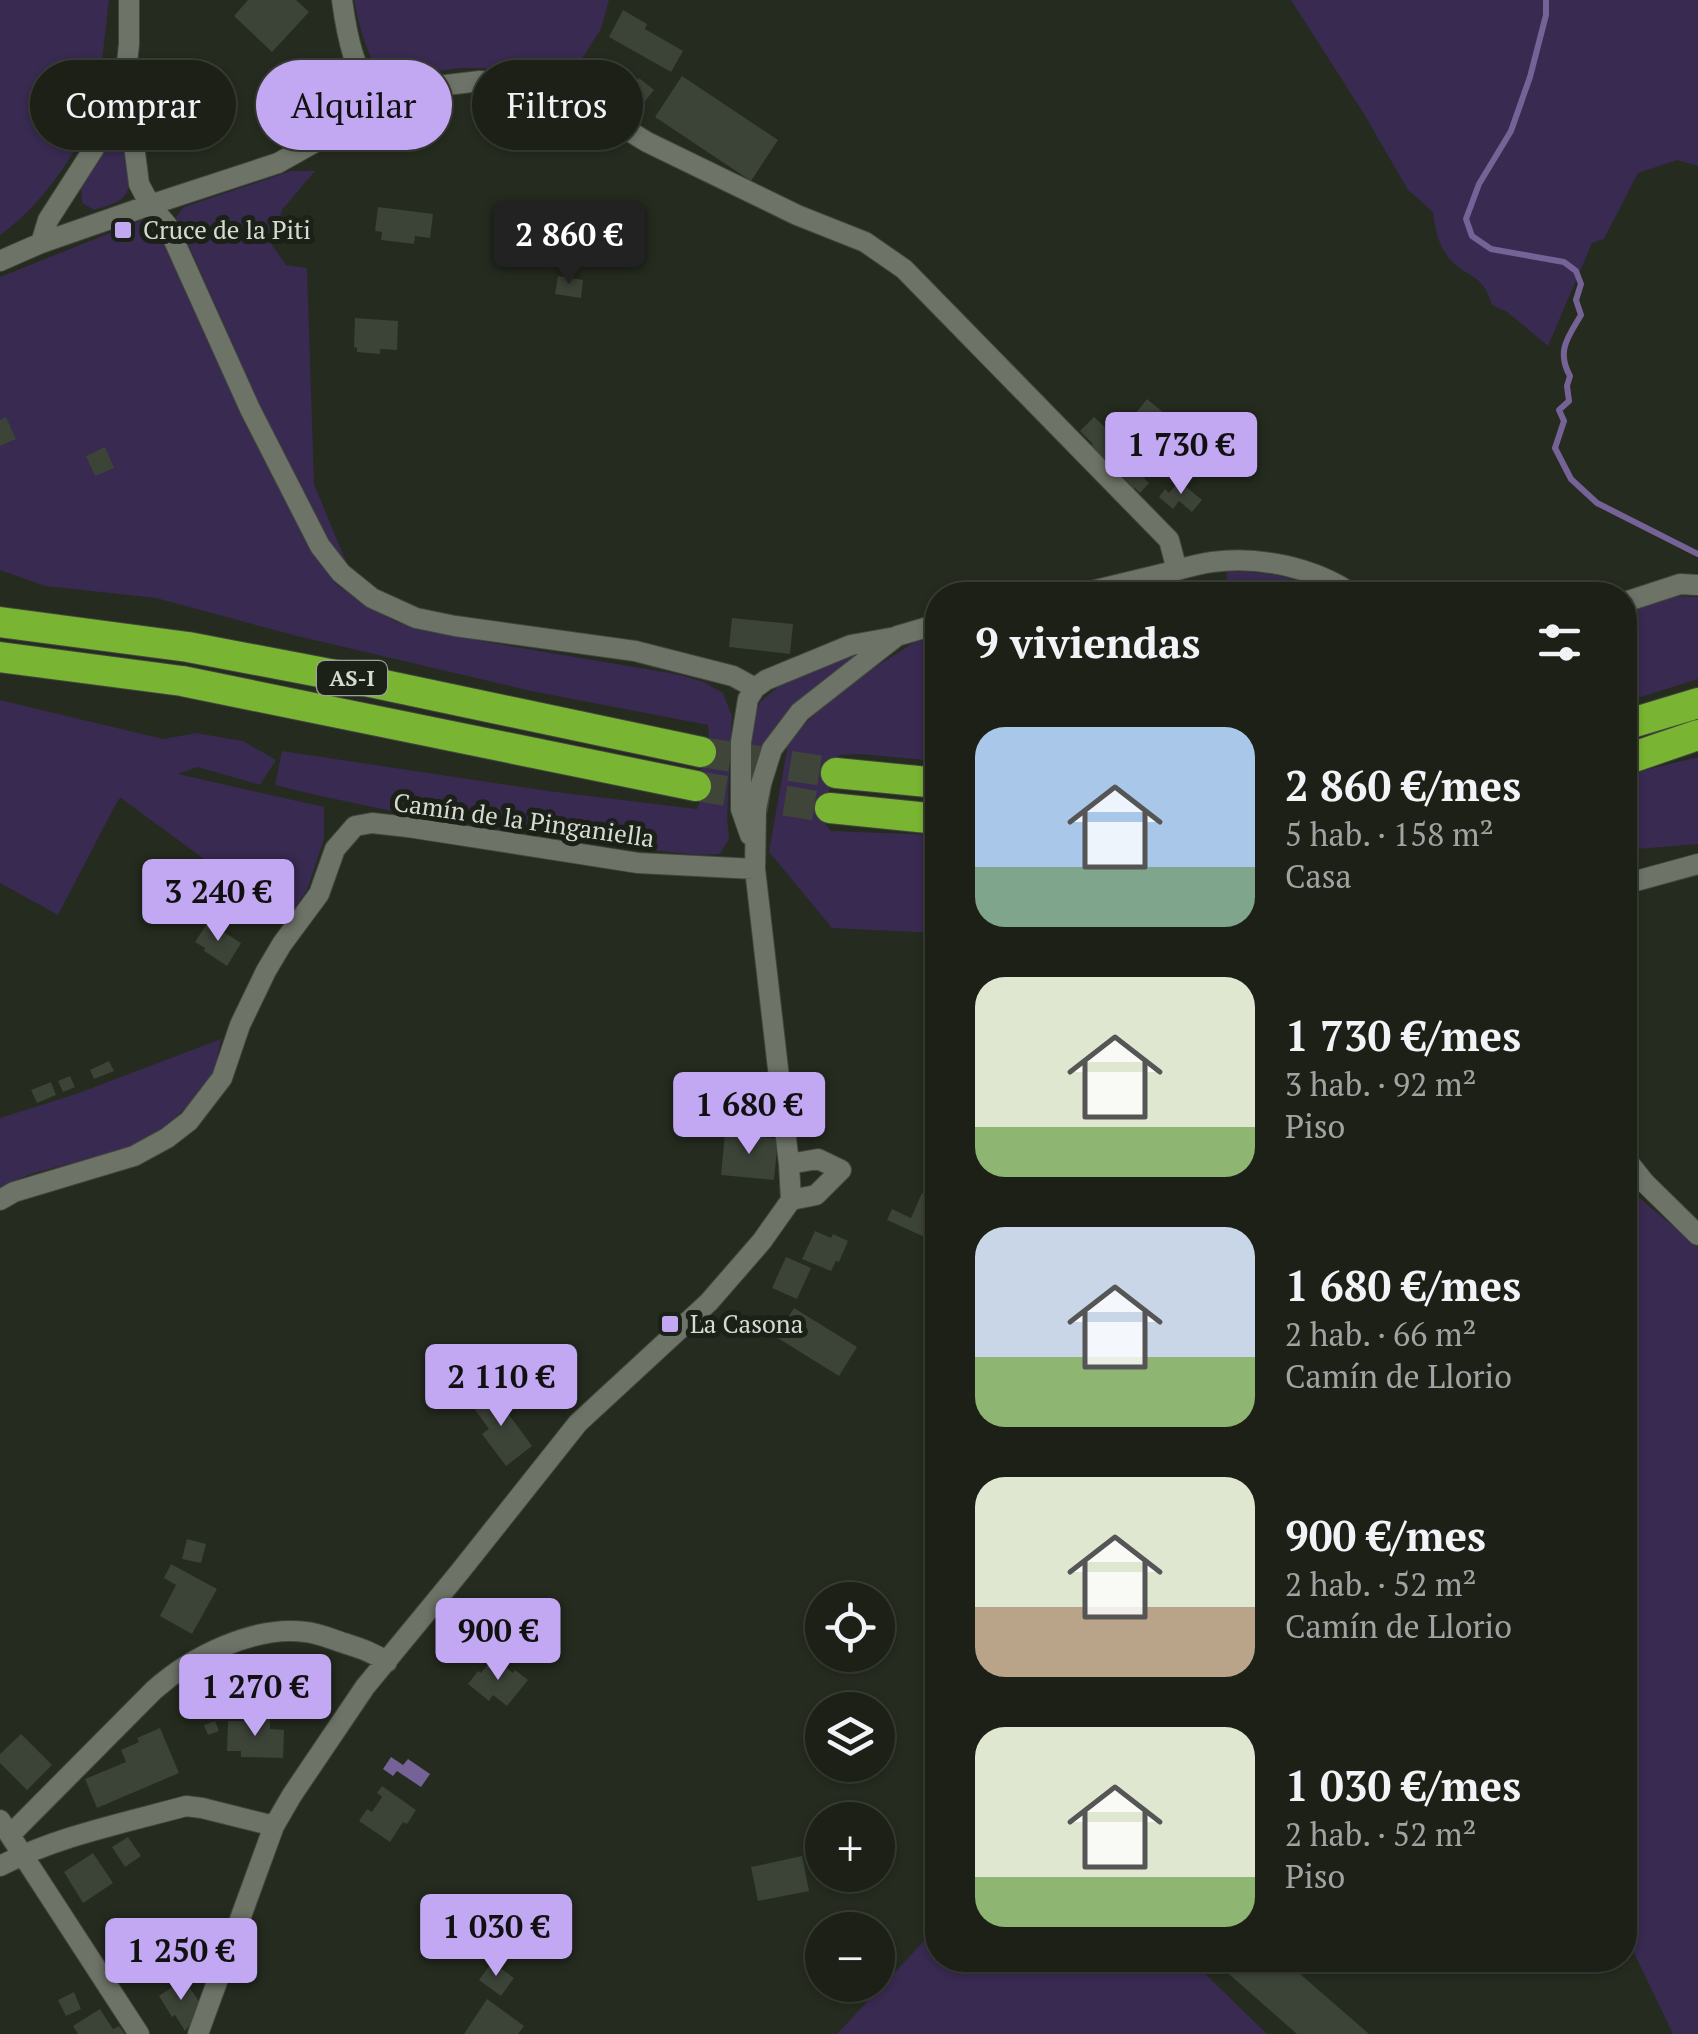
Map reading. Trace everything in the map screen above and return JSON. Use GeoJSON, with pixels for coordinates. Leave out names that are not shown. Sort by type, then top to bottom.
{"type":"FeatureCollection","features":[{"type":"Feature","properties":{"kind":"highway"},"geometry":{"type":"LineString","coordinates":[[0,606],[188,646]]}},
{"type":"Feature","properties":{"kind":"highway","name":"AS-I"},"geometry":{"type":"LineString","coordinates":[[0,622],[188,646],[701,752]]}},
{"type":"Feature","properties":{"kind":"highway","name":"AS-I"},"geometry":{"type":"LineString","coordinates":[[0,657],[182,681],[696,786]]}},
{"type":"Feature","properties":{"kind":"highway"},"geometry":{"type":"LineString","coordinates":[[0,673],[182,681]]}},
{"type":"Feature","properties":{"kind":"highway"},"geometry":{"type":"LineString","coordinates":[[1637,721],[1698,703]]}},
{"type":"Feature","properties":{"kind":"highway"},"geometry":{"type":"LineString","coordinates":[[1637,756],[1698,735]]}},
{"type":"Feature","properties":{"kind":"highway"},"geometry":{"type":"LineString","coordinates":[[836,774],[925,783]]}},
{"type":"Feature","properties":{"kind":"highway"},"geometry":{"type":"LineString","coordinates":[[830,808],[925,817]]}},
{"type":"Feature","properties":{"kind":"street"},"geometry":{"type":"LineString","coordinates":[[127,60],[129,0]]}},
{"type":"Feature","properties":{"kind":"street"},"geometry":{"type":"LineString","coordinates":[[342,0],[354,60]]}},
{"type":"Feature","properties":{"kind":"street"},"geometry":{"type":"LineString","coordinates":[[452,85],[530,85],[575,98],[647,142],[796,215],[865,242],[904,269],[1169,540],[1177,570]]}},
{"type":"Feature","properties":{"kind":"street"},"geometry":{"type":"LineString","coordinates":[[41,243],[48,220],[93,150]]}},
{"type":"Feature","properties":{"kind":"street"},"geometry":{"type":"LineString","coordinates":[[135,150],[139,184],[167,225],[250,409],[320,546],[341,573],[372,598],[416,618],[635,651],[733,676],[755,688]]}},
{"type":"Feature","properties":{"kind":"street"},"geometry":{"type":"LineString","coordinates":[[0,260],[278,163],[305,150]]}},
{"type":"Feature","properties":{"kind":"street"},"geometry":{"type":"LineString","coordinates":[[1128,582],[1212,562],[1248,561],[1284,565],[1332,582]]}},
{"type":"Feature","properties":{"kind":"street"},"geometry":{"type":"LineString","coordinates":[[1637,598],[1680,584],[1698,585]]}},
{"type":"Feature","properties":{"kind":"street"},"geometry":{"type":"LineString","coordinates":[[754,847],[741,808],[742,742],[748,699],[755,688],[851,646],[925,628]]}},
{"type":"Feature","properties":{"kind":"street"},"geometry":{"type":"LineString","coordinates":[[198,2034],[274,1826],[365,1686],[578,1423],[709,1302],[762,1242],[792,1200],[755,870],[756,809],[772,749],[800,712],[897,636]]}},
{"type":"Feature","properties":{"kind":"street","name":"Camín de la Pinganiella"},"geometry":{"type":"LineString","coordinates":[[0,1200],[14,1192],[134,1156],[189,1121],[222,1078],[240,1025],[266,971],[319,894],[334,849],[355,826],[372,823],[408,827],[638,864],[755,870]]}},
{"type":"Feature","properties":{"kind":"street"},"geometry":{"type":"LineString","coordinates":[[1637,881],[1698,864]]}},
{"type":"Feature","properties":{"kind":"street"},"geometry":{"type":"LineString","coordinates":[[790,1164],[818,1159],[842,1170],[816,1195],[792,1200]]}},
{"type":"Feature","properties":{"kind":"street"},"geometry":{"type":"LineString","coordinates":[[1637,1173],[1698,1234]]}},
{"type":"Feature","properties":{"kind":"street"},"geometry":{"type":"LineString","coordinates":[[139,2034],[5,1828],[154,1690],[197,1659],[248,1638],[294,1631],[310,1632],[374,1653],[387,1662]]}},
{"type":"Feature","properties":{"kind":"street"},"geometry":{"type":"LineString","coordinates":[[0,1866],[22,1854],[90,1832],[186,1806],[274,1826]]}},
{"type":"Feature","properties":{"kind":"shaded area"},"geometry":{"type":"Polygon","coordinates":[[[0,0],[109,0],[101,60],[30,60],[30,150],[74,150],[46,191],[0,235],[0,0]]]}},
{"type":"Feature","properties":{"kind":"shaded area"},"geometry":{"type":"Polygon","coordinates":[[[354,0],[609,0],[601,29],[581,60],[472,60],[472,68],[452,70],[452,60],[372,60],[354,0]]]}},
{"type":"Feature","properties":{"kind":"shaded area"},"geometry":{"type":"Polygon","coordinates":[[[1291,0],[1698,0],[1698,166],[1677,160],[1638,173],[1604,239],[1592,243],[1548,346],[1507,312],[1492,305],[1483,286],[1449,258],[1438,236],[1433,212],[1408,190],[1291,0]]]}},
{"type":"Feature","properties":{"kind":"shaded area"},"geometry":{"type":"Polygon","coordinates":[[[102,150],[124,150],[129,182],[120,200],[94,210],[82,203],[81,188],[102,150]]]}},
{"type":"Feature","properties":{"kind":"shaded area"},"geometry":{"type":"Polygon","coordinates":[[[291,171],[315,171],[282,210],[272,245],[286,265],[307,268],[314,484],[351,574],[341,564],[288,469],[176,217],[184,207],[291,171]]]}},
{"type":"Feature","properties":{"kind":"shaded area"},"geometry":{"type":"Polygon","coordinates":[[[145,219],[159,231],[244,418],[321,565],[336,584],[396,622],[486,642],[676,674],[704,682],[723,693],[732,716],[729,839],[720,854],[696,855],[484,827],[275,785],[282,751],[697,809],[703,792],[700,771],[710,757],[708,725],[531,691],[156,598],[45,586],[0,570],[0,277],[145,219]]]}},
{"type":"Feature","properties":{"kind":"shaded area"},"geometry":{"type":"Polygon","coordinates":[[[1227,572],[1256,572],[1301,582],[1227,582],[1227,572]]]}},
{"type":"Feature","properties":{"kind":"shaded area"},"geometry":{"type":"Polygon","coordinates":[[[1666,596],[1698,597],[1698,679],[1637,698],[1637,605],[1666,596]]]}},
{"type":"Feature","properties":{"kind":"shaded area"},"geometry":{"type":"Polygon","coordinates":[[[925,638],[925,760],[840,755],[833,761],[825,824],[831,831],[925,835],[925,932],[832,928],[769,852],[789,738],[863,675],[925,638]]]}},
{"type":"Feature","properties":{"kind":"shaded area"},"geometry":{"type":"Polygon","coordinates":[[[861,652],[806,694],[782,718],[761,750],[752,777],[749,731],[760,702],[779,686],[861,652]]]}},
{"type":"Feature","properties":{"kind":"shaded area"},"geometry":{"type":"Polygon","coordinates":[[[0,700],[163,739],[196,733],[243,741],[276,760],[260,785],[197,767],[178,774],[324,807],[324,839],[307,890],[287,920],[121,798],[58,915],[0,883],[0,700]]]}},
{"type":"Feature","properties":{"kind":"shaded area"},"geometry":{"type":"Polygon","coordinates":[[[1698,757],[1698,844],[1637,849],[1637,772],[1698,757]]]}},
{"type":"Feature","properties":{"kind":"shaded area"},"geometry":{"type":"Polygon","coordinates":[[[221,1039],[215,1070],[201,1093],[172,1121],[138,1145],[31,1174],[0,1187],[0,1118],[221,1039]]]}},
{"type":"Feature","properties":{"kind":"shaded area"},"geometry":{"type":"Polygon","coordinates":[[[1637,1196],[1698,1247],[1698,2034],[1673,2034],[1637,1959],[1637,1196]]]}},
{"type":"Feature","properties":{"kind":"shaded area"},"geometry":{"type":"Polygon","coordinates":[[[391,1757],[403,1765],[408,1759],[430,1774],[421,1787],[397,1771],[393,1776],[383,1769],[391,1757]]]}},
{"type":"Feature","properties":{"kind":"shaded area"},"geometry":{"type":"Polygon","coordinates":[[[925,1940],[925,1972],[1203,1972],[1267,2034],[837,2034],[867,2002],[895,2002],[895,1972],[925,1940]]]}},
{"type":"Feature","properties":{"kind":"building"},"geometry":{"type":"Polygon","coordinates":[[[248,0],[296,0],[309,12],[272,52],[234,16],[248,0]]]}},
{"type":"Feature","properties":{"kind":"building"},"geometry":{"type":"Polygon","coordinates":[[[623,10],[647,24],[645,29],[683,51],[671,72],[609,37],[623,10]]]}},
{"type":"Feature","properties":{"kind":"building"},"geometry":{"type":"Polygon","coordinates":[[[682,76],[778,140],[751,181],[655,117],[682,76]]]}},
{"type":"Feature","properties":{"kind":"building"},"geometry":{"type":"Polygon","coordinates":[[[643,81],[654,90],[643,103],[643,81]]]}},
{"type":"Feature","properties":{"kind":"building"},"geometry":{"type":"Polygon","coordinates":[[[378,207],[433,214],[430,238],[415,236],[414,244],[381,240],[382,232],[375,231],[378,207]]]}},
{"type":"Feature","properties":{"kind":"building"},"geometry":{"type":"Polygon","coordinates":[[[568,210],[591,239],[609,240],[608,265],[575,265],[558,254],[545,222],[568,210]]]}},
{"type":"Feature","properties":{"kind":"building"},"geometry":{"type":"Polygon","coordinates":[[[558,276],[583,280],[581,298],[555,294],[558,276]]]}},
{"type":"Feature","properties":{"kind":"building"},"geometry":{"type":"Polygon","coordinates":[[[355,318],[398,321],[397,350],[380,349],[380,354],[357,352],[355,318]]]}},
{"type":"Feature","properties":{"kind":"building"},"geometry":{"type":"Polygon","coordinates":[[[1147,399],[1170,418],[1158,433],[1135,414],[1147,399]]]}},
{"type":"Feature","properties":{"kind":"building"},"geometry":{"type":"Polygon","coordinates":[[[6,417],[16,439],[0,446],[0,420],[6,417]]]}},
{"type":"Feature","properties":{"kind":"building"},"geometry":{"type":"Polygon","coordinates":[[[1094,417],[1108,430],[1114,424],[1157,465],[1144,478],[1149,483],[1140,493],[1135,488],[1132,491],[1089,449],[1093,444],[1080,431],[1094,417]]]}},
{"type":"Feature","properties":{"kind":"building"},"geometry":{"type":"Polygon","coordinates":[[[1188,433],[1207,449],[1188,473],[1168,457],[1188,433]]]}},
{"type":"Feature","properties":{"kind":"building"},"geometry":{"type":"Polygon","coordinates":[[[105,447],[114,468],[95,476],[86,456],[105,447]]]}},
{"type":"Feature","properties":{"kind":"building"},"geometry":{"type":"Polygon","coordinates":[[[1179,481],[1202,500],[1192,512],[1179,501],[1173,509],[1159,497],[1165,489],[1169,493],[1179,481]]]}},
{"type":"Feature","properties":{"kind":"building"},"geometry":{"type":"Polygon","coordinates":[[[732,618],[793,624],[790,654],[729,647],[732,618]]]}},
{"type":"Feature","properties":{"kind":"building"},"geometry":{"type":"Polygon","coordinates":[[[208,922],[241,943],[227,966],[195,942],[208,922]]]}},
{"type":"Feature","properties":{"kind":"building"},"geometry":{"type":"Polygon","coordinates":[[[109,1061],[114,1071],[94,1079],[90,1070],[109,1061]]]}},
{"type":"Feature","properties":{"kind":"building"},"geometry":{"type":"Polygon","coordinates":[[[70,1076],[75,1087],[63,1092],[58,1081],[70,1076]]]}},
{"type":"Feature","properties":{"kind":"building"},"geometry":{"type":"Polygon","coordinates":[[[51,1082],[56,1095],[37,1103],[31,1090],[51,1082]]]}},
{"type":"Feature","properties":{"kind":"building"},"geometry":{"type":"Polygon","coordinates":[[[725,1133],[778,1139],[774,1180],[721,1175],[725,1133]]]}},
{"type":"Feature","properties":{"kind":"building"},"geometry":{"type":"Polygon","coordinates":[[[922,1193],[925,1194],[925,1237],[887,1220],[892,1209],[911,1218],[922,1193]]]}},
{"type":"Feature","properties":{"kind":"building"},"geometry":{"type":"Polygon","coordinates":[[[815,1231],[848,1241],[831,1271],[802,1259],[815,1231]]]}},
{"type":"Feature","properties":{"kind":"building"},"geometry":{"type":"Polygon","coordinates":[[[786,1257],[811,1268],[797,1299],[772,1288],[786,1257]]]}},
{"type":"Feature","properties":{"kind":"building"},"geometry":{"type":"Polygon","coordinates":[[[794,1308],[857,1347],[839,1376],[776,1337],[794,1308]]]}},
{"type":"Feature","properties":{"kind":"building"},"geometry":{"type":"Polygon","coordinates":[[[491,1390],[532,1446],[506,1466],[482,1434],[489,1429],[471,1404],[491,1390]]]}},
{"type":"Feature","properties":{"kind":"building"},"geometry":{"type":"Polygon","coordinates":[[[187,1539],[206,1544],[201,1563],[182,1559],[187,1539]]]}},
{"type":"Feature","properties":{"kind":"building"},"geometry":{"type":"Polygon","coordinates":[[[171,1564],[217,1589],[192,1634],[160,1616],[176,1585],[164,1578],[171,1564]]]}},
{"type":"Feature","properties":{"kind":"building"},"geometry":{"type":"Polygon","coordinates":[[[491,1661],[528,1680],[507,1706],[493,1695],[489,1701],[468,1684],[491,1661]]]}},
{"type":"Feature","properties":{"kind":"building"},"geometry":{"type":"Polygon","coordinates":[[[270,1719],[270,1729],[284,1730],[283,1758],[241,1757],[241,1751],[227,1751],[228,1721],[270,1719]]]}},
{"type":"Feature","properties":{"kind":"building"},"geometry":{"type":"Polygon","coordinates":[[[215,1721],[219,1731],[208,1735],[204,1725],[215,1721]]]}},
{"type":"Feature","properties":{"kind":"building"},"geometry":{"type":"Polygon","coordinates":[[[160,1728],[179,1773],[97,1808],[85,1779],[126,1762],[121,1750],[160,1728]]]}},
{"type":"Feature","properties":{"kind":"building"},"geometry":{"type":"Polygon","coordinates":[[[21,1734],[52,1765],[27,1790],[0,1763],[0,1754],[21,1734]]]}},
{"type":"Feature","properties":{"kind":"building"},"geometry":{"type":"Polygon","coordinates":[[[382,1786],[416,1810],[390,1842],[359,1821],[367,1809],[372,1812],[382,1797],[377,1793],[382,1786]]]}},
{"type":"Feature","properties":{"kind":"building"},"geometry":{"type":"Polygon","coordinates":[[[128,1837],[141,1856],[125,1867],[112,1847],[128,1837]]]}},
{"type":"Feature","properties":{"kind":"building"},"geometry":{"type":"Polygon","coordinates":[[[93,1853],[113,1883],[83,1903],[64,1872],[93,1853]]]}},
{"type":"Feature","properties":{"kind":"building"},"geometry":{"type":"Polygon","coordinates":[[[802,1856],[805,1892],[758,1901],[751,1867],[802,1856]]]}},
{"type":"Feature","properties":{"kind":"building"},"geometry":{"type":"Polygon","coordinates":[[[492,1962],[514,1978],[501,1996],[479,1980],[492,1962]]]}},
{"type":"Feature","properties":{"kind":"building"},"geometry":{"type":"Polygon","coordinates":[[[1227,1972],[1298,1972],[1369,2034],[1297,2034],[1227,1972]]]}},
{"type":"Feature","properties":{"kind":"building"},"geometry":{"type":"Polygon","coordinates":[[[184,1979],[200,2003],[185,2031],[159,1996],[184,1979]]]}},
{"type":"Feature","properties":{"kind":"building"},"geometry":{"type":"Polygon","coordinates":[[[74,1992],[81,2009],[66,2016],[58,2000],[74,1992]]]}},
{"type":"Feature","properties":{"kind":"building"},"geometry":{"type":"Polygon","coordinates":[[[487,1999],[524,2026],[518,2034],[464,2034],[487,1999]]]}},
{"type":"Feature","properties":{"kind":"building"},"geometry":{"type":"Polygon","coordinates":[[[100,2009],[113,2029],[119,2026],[125,2034],[78,2034],[73,2026],[100,2009]]]}},
{"type":"Feature","properties":{"kind":"waterway"},"geometry":{"type":"LineString","coordinates":[[1546,0],[1546,15],[1530,77],[1511,131],[1479,184],[1466,219],[1472,236],[1491,249],[1564,262],[1576,271],[1581,284],[1576,300],[1581,315],[1564,352],[1570,376],[1569,401],[1559,410],[1564,421],[1555,448],[1571,479],[1597,503],[1698,554]]}},
{"type":"Feature","properties":{"kind":"tunnel"},"geometry":{"type":"LineString","coordinates":[[701,752],[836,773]]}},
{"type":"Feature","properties":{"kind":"tunnel"},"geometry":{"type":"LineString","coordinates":[[696,786],[830,808]]}},
{"type":"Feature","properties":{"kind":"place","name":"Cruce de la Piti"},"geometry":{"type":"Point","coordinates":[123,230]}},
{"type":"Feature","properties":{"kind":"place","name":"La Casona"},"geometry":{"type":"Point","coordinates":[670,1324]}}]}
